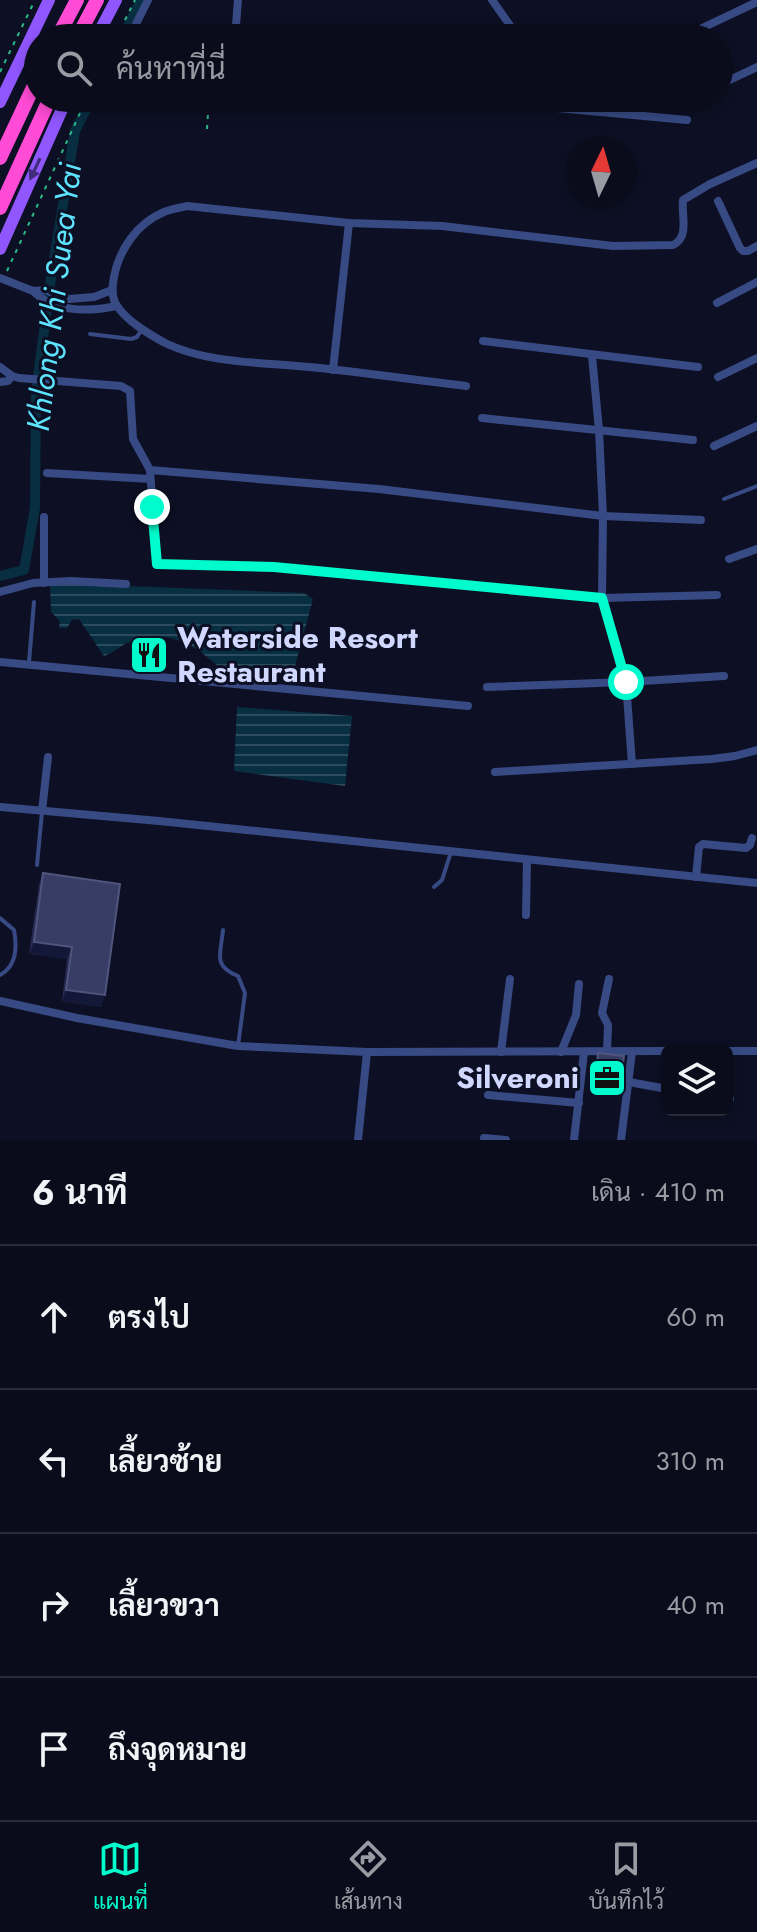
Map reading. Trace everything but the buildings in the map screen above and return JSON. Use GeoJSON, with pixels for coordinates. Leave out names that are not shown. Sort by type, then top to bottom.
{"type":"FeatureCollection","features":[{"type":"Feature","properties":{"kind":"highway"},"geometry":{"type":"LineString","coordinates":[[64,24],[77,0]]}},
{"type":"Feature","properties":{"kind":"highway"},"geometry":{"type":"LineString","coordinates":[[84,24],[97,0]]}},
{"type":"Feature","properties":{"kind":"highway"},"geometry":{"type":"LineString","coordinates":[[0,158],[24,107]]}},
{"type":"Feature","properties":{"kind":"highway"},"geometry":{"type":"LineString","coordinates":[[0,208],[44,112]]}},
{"type":"Feature","properties":{"kind":"main road"},"geometry":{"type":"LineString","coordinates":[[37,24],[49,0]]}},
{"type":"Feature","properties":{"kind":"main road"},"geometry":{"type":"LineString","coordinates":[[103,24],[116,0]]}},
{"type":"Feature","properties":{"kind":"main road"},"geometry":{"type":"LineString","coordinates":[[0,102],[24,52]]}},
{"type":"Feature","properties":{"kind":"main road"},"geometry":{"type":"LineString","coordinates":[[0,249],[61,112]]}},
{"type":"Feature","properties":{"kind":"street"},"geometry":{"type":"LineString","coordinates":[[136,24],[148,0]]}},
{"type":"Feature","properties":{"kind":"street"},"geometry":{"type":"LineString","coordinates":[[236,24],[238,0]]}},
{"type":"Feature","properties":{"kind":"street"},"geometry":{"type":"LineString","coordinates":[[492,0],[509,24]]}},
{"type":"Feature","properties":{"kind":"street"},"geometry":{"type":"LineString","coordinates":[[711,24],[757,2]]}},
{"type":"Feature","properties":{"kind":"street"},"geometry":{"type":"LineString","coordinates":[[733,78],[757,67]]}},
{"type":"Feature","properties":{"kind":"street"},"geometry":{"type":"LineString","coordinates":[[615,112],[687,120]]}},
{"type":"Feature","properties":{"kind":"street"},"geometry":{"type":"LineString","coordinates":[[466,386],[222,359],[167,344],[142,329],[117,306],[112,290],[118,260],[126,244],[142,227],[164,212],[187,206],[349,223],[442,226],[613,246],[673,245],[684,236],[683,200],[757,163]]}},
{"type":"Feature","properties":{"kind":"street"},"geometry":{"type":"LineString","coordinates":[[718,201],[740,248],[748,251],[757,246]]}},
{"type":"Feature","properties":{"kind":"street"},"geometry":{"type":"LineString","coordinates":[[333,370],[349,223]]}},
{"type":"Feature","properties":{"kind":"street"},"geometry":{"type":"LineString","coordinates":[[1,280],[33,291],[44,301],[68,309],[117,306]]}},
{"type":"Feature","properties":{"kind":"street"},"geometry":{"type":"LineString","coordinates":[[717,303],[757,282]]}},
{"type":"Feature","properties":{"kind":"street"},"geometry":{"type":"LineString","coordinates":[[33,291],[45,290],[69,299],[79,299],[112,290]]}},
{"type":"Feature","properties":{"kind":"street"},"geometry":{"type":"LineString","coordinates":[[483,341],[698,367]]}},
{"type":"Feature","properties":{"kind":"street"},"geometry":{"type":"LineString","coordinates":[[592,356],[603,516],[602,598],[626,682],[632,764]]}},
{"type":"Feature","properties":{"kind":"street"},"geometry":{"type":"LineString","coordinates":[[718,377],[757,358]]}},
{"type":"Feature","properties":{"kind":"street"},"geometry":{"type":"LineString","coordinates":[[0,367],[12,376],[121,386],[130,391],[133,439],[150,474],[157,564],[274,567],[602,598],[717,595]]}},
{"type":"Feature","properties":{"kind":"street"},"geometry":{"type":"LineString","coordinates":[[0,382],[8,381],[12,376]]}},
{"type":"Feature","properties":{"kind":"street"},"geometry":{"type":"LineString","coordinates":[[482,418],[693,440]]}},
{"type":"Feature","properties":{"kind":"street"},"geometry":{"type":"LineString","coordinates":[[714,446],[757,426]]}},
{"type":"Feature","properties":{"kind":"street"},"geometry":{"type":"LineString","coordinates":[[47,473],[150,474],[379,489],[603,516],[701,520]]}},
{"type":"Feature","properties":{"kind":"street"},"geometry":{"type":"LineString","coordinates":[[44,517],[44,583]]}},
{"type":"Feature","properties":{"kind":"street"},"geometry":{"type":"LineString","coordinates":[[729,559],[757,549]]}},
{"type":"Feature","properties":{"kind":"street"},"geometry":{"type":"LineString","coordinates":[[0,592],[33,583],[71,581],[126,584]]}},
{"type":"Feature","properties":{"kind":"street"},"geometry":{"type":"LineString","coordinates":[[0,662],[468,706]]}},
{"type":"Feature","properties":{"kind":"street"},"geometry":{"type":"LineString","coordinates":[[487,687],[724,676]]}},
{"type":"Feature","properties":{"kind":"street"},"geometry":{"type":"LineString","coordinates":[[495,772],[712,759],[757,750]]}},
{"type":"Feature","properties":{"kind":"street"},"geometry":{"type":"LineString","coordinates":[[42,811],[48,757]]}},
{"type":"Feature","properties":{"kind":"street"},"geometry":{"type":"LineString","coordinates":[[0,807],[757,883]]}},
{"type":"Feature","properties":{"kind":"street"},"geometry":{"type":"LineString","coordinates":[[696,877],[699,847],[703,844],[746,848],[752,838]]}},
{"type":"Feature","properties":{"kind":"street"},"geometry":{"type":"LineString","coordinates":[[526,915],[527,860]]}},
{"type":"Feature","properties":{"kind":"street"},"geometry":{"type":"LineString","coordinates":[[501,1052],[510,979]]}},
{"type":"Feature","properties":{"kind":"street"},"geometry":{"type":"LineString","coordinates":[[607,1052],[608,1025],[602,1013],[609,979]]}},
{"type":"Feature","properties":{"kind":"street"},"geometry":{"type":"LineString","coordinates":[[561,1052],[576,1015],[579,984]]}},
{"type":"Feature","properties":{"kind":"street"},"geometry":{"type":"LineString","coordinates":[[0,1001],[238,1046],[367,1052],[661,1051]]}},
{"type":"Feature","properties":{"kind":"street"},"geometry":{"type":"LineString","coordinates":[[733,1051],[757,1051]]}},
{"type":"Feature","properties":{"kind":"street"},"geometry":{"type":"LineString","coordinates":[[358,1140],[367,1052]]}},
{"type":"Feature","properties":{"kind":"street"},"geometry":{"type":"LineString","coordinates":[[574,1140],[584,1052]]}},
{"type":"Feature","properties":{"kind":"street"},"geometry":{"type":"LineString","coordinates":[[621,1140],[632,1052]]}},
{"type":"Feature","properties":{"kind":"street"},"geometry":{"type":"LineString","coordinates":[[629,1082],[661,1088]]}},
{"type":"Feature","properties":{"kind":"street"},"geometry":{"type":"LineString","coordinates":[[488,1095],[579,1103]]}},
{"type":"Feature","properties":{"kind":"street"},"geometry":{"type":"LineString","coordinates":[[484,1138],[506,1140]]}},
{"type":"Feature","properties":{"kind":"lane"},"geometry":{"type":"LineString","coordinates":[[90,334],[131,339],[137,337],[142,329]]}},
{"type":"Feature","properties":{"kind":"lane"},"geometry":{"type":"LineString","coordinates":[[724,499],[757,486]]}},
{"type":"Feature","properties":{"kind":"lane"},"geometry":{"type":"LineString","coordinates":[[29,665],[34,602]]}},
{"type":"Feature","properties":{"kind":"lane"},"geometry":{"type":"LineString","coordinates":[[37,865],[42,811]]}},
{"type":"Feature","properties":{"kind":"lane"},"geometry":{"type":"LineString","coordinates":[[434,887],[442,880],[451,852]]}},
{"type":"Feature","properties":{"kind":"lane"},"geometry":{"type":"LineString","coordinates":[[0,918],[14,930],[16,946],[7,971],[0,975]]}},
{"type":"Feature","properties":{"kind":"lane"},"geometry":{"type":"LineString","coordinates":[[223,930],[220,963],[238,976],[245,993],[238,1046]]}},
{"type":"Feature","properties":{"kind":"path"},"geometry":{"type":"LineString","coordinates":[[0,72],[35,0]]}},
{"type":"Feature","properties":{"kind":"path"},"geometry":{"type":"LineString","coordinates":[[123,24],[135,0]]}},
{"type":"Feature","properties":{"kind":"path"},"geometry":{"type":"LineString","coordinates":[[1,280],[80,112]]}},
{"type":"Feature","properties":{"kind":"path"},"geometry":{"type":"LineString","coordinates":[[207,129],[208,112]]}},
{"type":"Feature","properties":{"kind":"water"},"geometry":{"type":"Polygon","coordinates":[[[50,583],[304,593],[313,599],[294,670],[221,669],[189,645],[166,637],[140,638],[104,656],[79,619],[72,620],[67,628],[59,628],[60,621],[51,612],[50,583]]]}},
{"type":"Feature","properties":{"kind":"water"},"geometry":{"type":"Polygon","coordinates":[[[237,707],[352,716],[345,786],[234,771],[237,707]]]}},
{"type":"Feature","properties":{"kind":"waterway","name":"Khlong Khi Suea Yai"},"geometry":{"type":"LineString","coordinates":[[129,24],[141,0]]}},
{"type":"Feature","properties":{"kind":"waterway","name":"Khlong Khi Suea Yai"},"geometry":{"type":"LineString","coordinates":[[0,576],[24,570],[35,508],[36,392],[51,278],[75,131],[85,112]]}},
{"type":"Feature","properties":{"kind":"place","name":"Waterside Resort Restaurant"},"geometry":{"type":"Point","coordinates":[149,655]}},
{"type":"Feature","properties":{"kind":"place","name":"Silveroni"},"geometry":{"type":"Point","coordinates":[607,1078]}},
{"type":"Feature","properties":{"kind":"route"},"geometry":{"type":"LineString","coordinates":[[152,507],[157,564],[274,567],[602,598],[626,682]]}}]}
